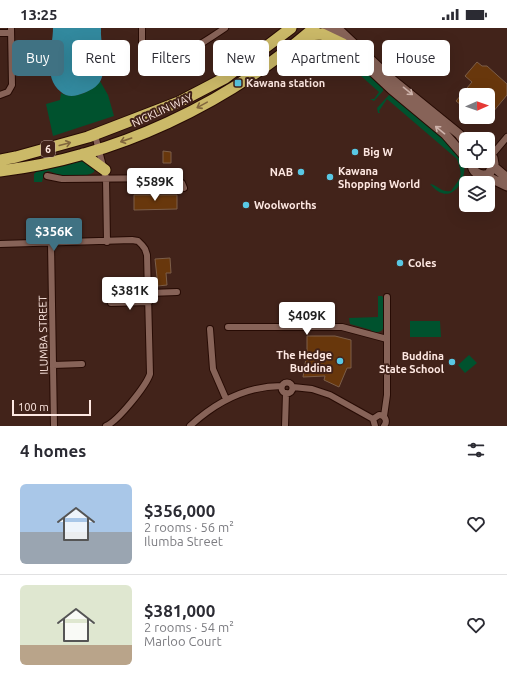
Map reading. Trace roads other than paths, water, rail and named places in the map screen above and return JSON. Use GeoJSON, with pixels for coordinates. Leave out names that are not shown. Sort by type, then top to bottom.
{"type":"FeatureCollection","features":[{"type":"Feature","properties":{"kind":"highway","name":"NICKLIN WAY"},"geometry":{"type":"LineString","coordinates":[[0,160],[95,135],[204,91],[240,68],[291,28]]}},
{"type":"Feature","properties":{"kind":"highway","name":"NICKLIN WAY"},"geometry":{"type":"LineString","coordinates":[[0,171],[24,168],[84,154],[134,137],[192,111],[259,71],[310,31]]}},
{"type":"Feature","properties":{"kind":"highway"},"geometry":{"type":"LineString","coordinates":[[310,31],[322,34],[335,40]]}},
{"type":"Feature","properties":{"kind":"highway"},"geometry":{"type":"LineString","coordinates":[[84,154],[106,174]]}},
{"type":"Feature","properties":{"kind":"main road"},"geometry":{"type":"LineString","coordinates":[[326,28],[339,40]]}},
{"type":"Feature","properties":{"kind":"main road"},"geometry":{"type":"LineString","coordinates":[[337,28],[390,78],[459,134]]}},
{"type":"Feature","properties":{"kind":"main road"},"geometry":{"type":"LineString","coordinates":[[374,73],[445,134],[459,150]]}},
{"type":"Feature","properties":{"kind":"main road"},"geometry":{"type":"LineString","coordinates":[[473,168],[476,173],[484,175],[507,186]]}},
{"type":"Feature","properties":{"kind":"main road"},"geometry":{"type":"LineString","coordinates":[[484,175],[489,174],[493,168]]}},
{"type":"Feature","properties":{"kind":"main road"},"geometry":{"type":"LineString","coordinates":[[495,168],[507,178]]}},
{"type":"Feature","properties":{"kind":"street"},"geometry":{"type":"LineString","coordinates":[[142,28],[142,63],[144,71],[153,69],[197,46],[225,28]]}},
{"type":"Feature","properties":{"kind":"street"},"geometry":{"type":"LineString","coordinates":[[0,33],[11,30],[12,85],[8,92],[0,95]]}},
{"type":"Feature","properties":{"kind":"street"},"geometry":{"type":"LineString","coordinates":[[95,135],[106,174],[107,242]]}},
{"type":"Feature","properties":{"kind":"street"},"geometry":{"type":"LineString","coordinates":[[495,150],[507,137]]}},
{"type":"Feature","properties":{"kind":"street"},"geometry":{"type":"LineString","coordinates":[[47,176],[62,179],[106,174],[173,178],[182,183],[184,188]]}},
{"type":"Feature","properties":{"kind":"street"},"geometry":{"type":"LineString","coordinates":[[0,244],[107,242],[132,240],[138,241],[146,249],[151,366],[148,380],[125,409],[106,426]]}},
{"type":"Feature","properties":{"kind":"street","name":"ILUMBA STREET"},"geometry":{"type":"LineString","coordinates":[[51,243],[54,426]]}},
{"type":"Feature","properties":{"kind":"street"},"geometry":{"type":"LineString","coordinates":[[149,293],[177,292]]}},
{"type":"Feature","properties":{"kind":"street"},"geometry":{"type":"LineString","coordinates":[[384,426],[386,420],[384,416],[387,395],[387,297]]}},
{"type":"Feature","properties":{"kind":"street"},"geometry":{"type":"LineString","coordinates":[[111,303],[149,302]]}},
{"type":"Feature","properties":{"kind":"street"},"geometry":{"type":"LineString","coordinates":[[228,327],[335,327],[387,339]]}},
{"type":"Feature","properties":{"kind":"street"},"geometry":{"type":"LineString","coordinates":[[210,329],[213,369],[226,399]]}},
{"type":"Feature","properties":{"kind":"street"},"geometry":{"type":"LineString","coordinates":[[53,365],[82,364]]}},
{"type":"Feature","properties":{"kind":"street"},"geometry":{"type":"LineString","coordinates":[[190,426],[213,407],[226,399],[258,388],[282,386],[288,382],[293,387],[312,389],[330,395],[374,423],[377,415],[384,416]]}},
{"type":"Feature","properties":{"kind":"street"},"geometry":{"type":"LineString","coordinates":[[282,386],[286,393],[285,426]]}},
{"type":"Feature","properties":{"kind":"street"},"geometry":{"type":"LineString","coordinates":[[286,393],[291,392],[293,387]]}},
{"type":"Feature","properties":{"kind":"water"},"geometry":{"type":"Polygon","coordinates":[[[53,28],[101,28],[101,40],[72,40],[72,76],[102,76],[98,85],[87,92],[78,95],[69,96],[63,94],[55,86],[52,76],[64,76],[64,40],[52,40],[53,28]]]}},
{"type":"Feature","properties":{"kind":"place","name":"Kawana station"},"geometry":{"type":"Point","coordinates":[238,83]}},
{"type":"Feature","properties":{"kind":"place","name":"Big W"},"geometry":{"type":"Point","coordinates":[355,152]}},
{"type":"Feature","properties":{"kind":"place","name":"NAB"},"geometry":{"type":"Point","coordinates":[301,172]}},
{"type":"Feature","properties":{"kind":"place","name":"Kawana Shopping World"},"geometry":{"type":"Point","coordinates":[330,177]}},
{"type":"Feature","properties":{"kind":"place","name":"Woolworths"},"geometry":{"type":"Point","coordinates":[246,205]}},
{"type":"Feature","properties":{"kind":"place","name":"Coles"},"geometry":{"type":"Point","coordinates":[400,263]}},
{"type":"Feature","properties":{"kind":"place","name":"The Hedge Buddina"},"geometry":{"type":"Point","coordinates":[340,361]}},
{"type":"Feature","properties":{"kind":"place","name":"Buddina State School"},"geometry":{"type":"Point","coordinates":[452,362]}}]}
